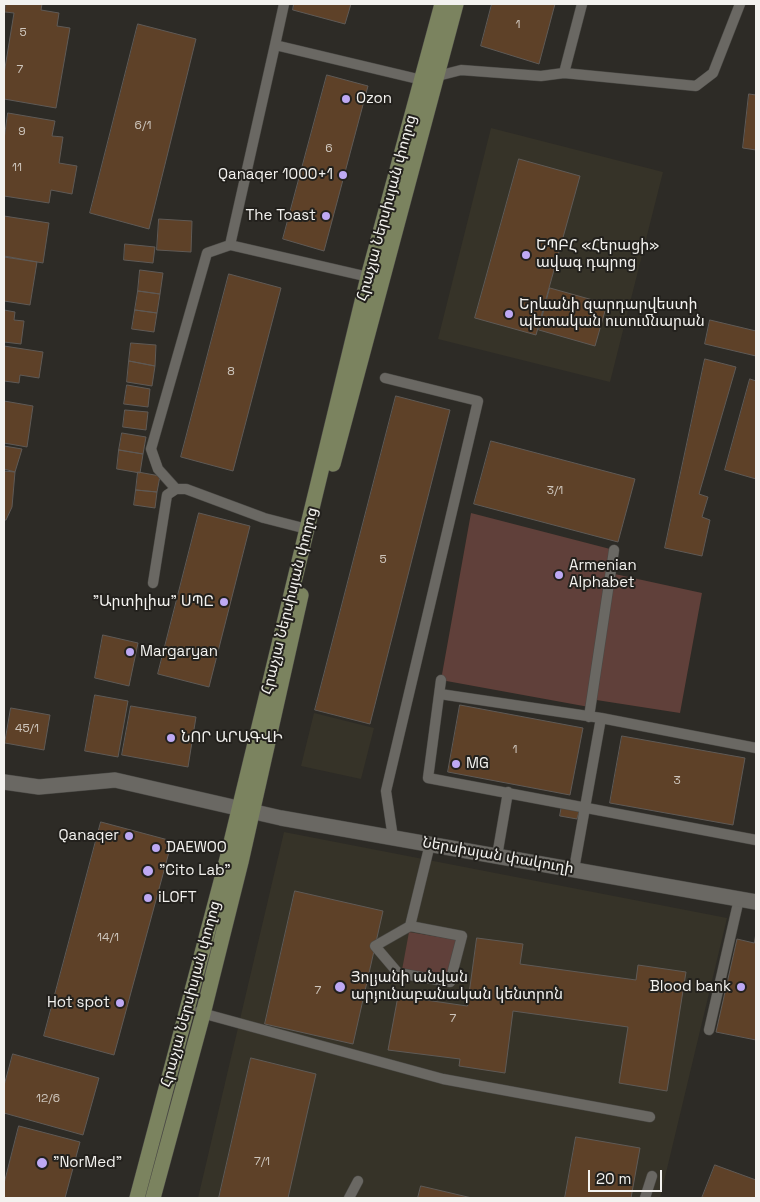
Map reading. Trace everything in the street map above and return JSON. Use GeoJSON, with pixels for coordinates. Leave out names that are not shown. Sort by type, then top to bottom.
{"type":"FeatureCollection","features":[{"type":"Feature","properties":{"kind":"street","name":"Հրաչյա Ներսիսյան փողոց"},"geometry":{"type":"LineString","coordinates":[[429,78],[442,4]]}},
{"type":"Feature","properties":{"kind":"street","name":"Հրաչյա Ներսիսյան փողոց"},"geometry":{"type":"LineString","coordinates":[[153,1198],[203,1014],[307,529],[429,78],[456,4]]}},
{"type":"Feature","properties":{"kind":"street","name":"Հրաչյա Ներսիսյան փողոց"},"geometry":{"type":"LineString","coordinates":[[137,1198],[187,1008],[246,811],[316,532],[375,278]]}},
{"type":"Feature","properties":{"kind":"street","name":"Ներսիսյան փակուղի"},"geometry":{"type":"LineString","coordinates":[[4,782],[39,787],[115,780],[246,811],[739,899],[756,899]]}},
{"type":"Feature","properties":{"kind":"lane"},"geometry":{"type":"LineString","coordinates":[[230,245],[283,9],[274,4]]}},
{"type":"Feature","properties":{"kind":"lane"},"geometry":{"type":"LineString","coordinates":[[564,73],[582,4]]}},
{"type":"Feature","properties":{"kind":"lane"},"geometry":{"type":"LineString","coordinates":[[275,45],[429,78],[461,70],[540,76],[564,73],[696,86],[713,74],[740,4]]}},
{"type":"Feature","properties":{"kind":"lane"},"geometry":{"type":"LineString","coordinates":[[176,489],[158,469],[151,449],[207,253],[230,245],[375,278]]}},
{"type":"Feature","properties":{"kind":"lane"},"geometry":{"type":"LineString","coordinates":[[385,378],[478,401],[386,791],[393,838]]}},
{"type":"Feature","properties":{"kind":"lane"},"geometry":{"type":"LineString","coordinates":[[153,583],[167,495],[176,489],[186,489],[264,518],[307,529]]}},
{"type":"Feature","properties":{"kind":"lane"},"geometry":{"type":"LineString","coordinates":[[589,716],[614,550]]}},
{"type":"Feature","properties":{"kind":"lane"},"geometry":{"type":"LineString","coordinates":[[441,680],[428,778],[586,806],[756,840]]}},
{"type":"Feature","properties":{"kind":"lane"},"geometry":{"type":"LineString","coordinates":[[440,694],[601,718],[756,748]]}},
{"type":"Feature","properties":{"kind":"lane"},"geometry":{"type":"LineString","coordinates":[[574,869],[601,718]]}},
{"type":"Feature","properties":{"kind":"lane"},"geometry":{"type":"LineString","coordinates":[[497,856],[508,792]]}},
{"type":"Feature","properties":{"kind":"lane"},"geometry":{"type":"LineString","coordinates":[[410,926],[462,936],[450,982],[398,973],[375,946],[410,926],[430,844]]}},
{"type":"Feature","properties":{"kind":"lane"},"geometry":{"type":"LineString","coordinates":[[709,1030],[739,899]]}},
{"type":"Feature","properties":{"kind":"lane"},"geometry":{"type":"LineString","coordinates":[[187,1008],[203,1014],[443,1079],[650,1117]]}},
{"type":"Feature","properties":{"kind":"lane"},"geometry":{"type":"LineString","coordinates":[[645,1198],[652,1176]]}},
{"type":"Feature","properties":{"kind":"lane"},"geometry":{"type":"LineString","coordinates":[[349,1198],[358,1181]]}},
{"type":"Feature","properties":{"kind":"shaded area"},"geometry":{"type":"Polygon","coordinates":[[[491,128],[663,172],[610,382],[438,339],[491,128]]]}},
{"type":"Feature","properties":{"kind":"shaded area"},"geometry":{"type":"Polygon","coordinates":[[[471,513],[614,550],[610,573],[702,593],[680,713],[590,699],[589,707],[441,680],[471,513]]]}},
{"type":"Feature","properties":{"kind":"shaded area"},"geometry":{"type":"Polygon","coordinates":[[[314,713],[374,728],[361,779],[301,766],[314,713]]]}},
{"type":"Feature","properties":{"kind":"shaded area"},"geometry":{"type":"Polygon","coordinates":[[[284,832],[727,918],[660,1198],[198,1198],[284,832]]]}},
{"type":"Feature","properties":{"kind":"shaded area"},"geometry":{"type":"Polygon","coordinates":[[[409,932],[457,940],[447,977],[402,970],[409,932]]]}},
{"type":"Feature","properties":{"kind":"building"},"geometry":{"type":"Polygon","coordinates":[[[6,4],[42,4],[41,10],[59,13],[57,26],[70,28],[56,108],[4,99],[4,74],[14,13],[5,12],[6,4]]]}},
{"type":"Feature","properties":{"kind":"building"},"geometry":{"type":"Polygon","coordinates":[[[294,4],[351,4],[345,24],[293,10],[294,4]]]}},
{"type":"Feature","properties":{"kind":"building"},"geometry":{"type":"Polygon","coordinates":[[[492,4],[555,4],[539,64],[481,46],[492,4]]]}},
{"type":"Feature","properties":{"kind":"building"},"geometry":{"type":"Polygon","coordinates":[[[138,24],[196,39],[149,229],[90,213],[138,24]]]}},
{"type":"Feature","properties":{"kind":"building"},"geometry":{"type":"Polygon","coordinates":[[[327,75],[368,86],[324,251],[283,239],[327,75]]]}},
{"type":"Feature","properties":{"kind":"building"},"geometry":{"type":"Polygon","coordinates":[[[749,94],[756,95],[756,150],[743,148],[749,94]]]}},
{"type":"Feature","properties":{"kind":"building"},"geometry":{"type":"Polygon","coordinates":[[[8,113],[55,121],[52,136],[63,137],[59,163],[77,166],[72,194],[51,190],[49,203],[4,196],[4,140],[8,113]]]}},
{"type":"Feature","properties":{"kind":"building"},"geometry":{"type":"Polygon","coordinates":[[[519,159],[580,176],[536,335],[475,318],[519,159]]]}},
{"type":"Feature","properties":{"kind":"building"},"geometry":{"type":"Polygon","coordinates":[[[4,216],[49,223],[43,263],[4,256],[4,216]]]}},
{"type":"Feature","properties":{"kind":"building"},"geometry":{"type":"Polygon","coordinates":[[[159,219],[192,221],[191,252],[157,250],[159,219]]]}},
{"type":"Feature","properties":{"kind":"building"},"geometry":{"type":"Polygon","coordinates":[[[125,244],[155,247],[153,263],[124,260],[125,244]]]}},
{"type":"Feature","properties":{"kind":"building"},"geometry":{"type":"Polygon","coordinates":[[[4,257],[37,262],[30,305],[4,301],[4,257]]]}},
{"type":"Feature","properties":{"kind":"building"},"geometry":{"type":"Polygon","coordinates":[[[140,270],[163,273],[160,294],[138,291],[140,270]]]}},
{"type":"Feature","properties":{"kind":"building"},"geometry":{"type":"Polygon","coordinates":[[[229,274],[281,288],[233,471],[181,457],[229,274]]]}},
{"type":"Feature","properties":{"kind":"building"},"geometry":{"type":"Polygon","coordinates":[[[550,288],[607,304],[595,346],[539,330],[550,288]]]}},
{"type":"Feature","properties":{"kind":"building"},"geometry":{"type":"Polygon","coordinates":[[[138,291],[160,294],[157,313],[135,310],[138,291]]]}},
{"type":"Feature","properties":{"kind":"building"},"geometry":{"type":"Polygon","coordinates":[[[4,310],[15,312],[14,320],[24,321],[21,344],[4,342],[4,310]]]}},
{"type":"Feature","properties":{"kind":"building"},"geometry":{"type":"Polygon","coordinates":[[[135,310],[157,313],[154,332],[132,329],[135,310]]]}},
{"type":"Feature","properties":{"kind":"building"},"geometry":{"type":"Polygon","coordinates":[[[710,320],[756,331],[756,356],[705,344],[710,320]]]}},
{"type":"Feature","properties":{"kind":"building"},"geometry":{"type":"Polygon","coordinates":[[[131,343],[156,345],[155,366],[129,361],[131,343]]]}},
{"type":"Feature","properties":{"kind":"building"},"geometry":{"type":"Polygon","coordinates":[[[4,346],[43,352],[39,378],[20,375],[19,383],[4,381],[4,346]]]}},
{"type":"Feature","properties":{"kind":"building"},"geometry":{"type":"Polygon","coordinates":[[[705,359],[736,367],[699,494],[708,497],[702,517],[710,520],[702,556],[665,548],[705,359]]]}},
{"type":"Feature","properties":{"kind":"building"},"geometry":{"type":"Polygon","coordinates":[[[129,361],[155,366],[152,386],[127,382],[129,361]]]}},
{"type":"Feature","properties":{"kind":"building"},"geometry":{"type":"Polygon","coordinates":[[[750,379],[756,381],[756,479],[725,470],[750,379]]]}},
{"type":"Feature","properties":{"kind":"building"},"geometry":{"type":"Polygon","coordinates":[[[127,385],[150,389],[148,407],[124,404],[127,385]]]}},
{"type":"Feature","properties":{"kind":"building"},"geometry":{"type":"Polygon","coordinates":[[[396,396],[450,410],[370,724],[315,710],[396,396]]]}},
{"type":"Feature","properties":{"kind":"building"},"geometry":{"type":"Polygon","coordinates":[[[4,401],[33,406],[27,447],[4,443],[4,401]]]}},
{"type":"Feature","properties":{"kind":"building"},"geometry":{"type":"Polygon","coordinates":[[[125,410],[148,412],[146,430],[123,427],[125,410]]]}},
{"type":"Feature","properties":{"kind":"building"},"geometry":{"type":"Polygon","coordinates":[[[122,433],[146,437],[143,454],[119,450],[122,433]]]}},
{"type":"Feature","properties":{"kind":"building"},"geometry":{"type":"Polygon","coordinates":[[[491,441],[635,479],[618,542],[474,504],[491,441]]]}},
{"type":"Feature","properties":{"kind":"building"},"geometry":{"type":"Polygon","coordinates":[[[4,446],[22,449],[15,472],[4,469],[4,446]]]}},
{"type":"Feature","properties":{"kind":"building"},"geometry":{"type":"Polygon","coordinates":[[[119,450],[143,454],[140,473],[117,469],[119,450]]]}},
{"type":"Feature","properties":{"kind":"building"},"geometry":{"type":"Polygon","coordinates":[[[4,471],[15,472],[12,507],[6,520],[4,520],[4,471]]]}},
{"type":"Feature","properties":{"kind":"building"},"geometry":{"type":"Polygon","coordinates":[[[138,472],[160,476],[157,492],[136,490],[138,472]]]}},
{"type":"Feature","properties":{"kind":"building"},"geometry":{"type":"Polygon","coordinates":[[[136,490],[157,492],[155,508],[134,505],[136,490]]]}},
{"type":"Feature","properties":{"kind":"building"},"geometry":{"type":"Polygon","coordinates":[[[199,513],[250,526],[209,687],[158,674],[199,513]]]}},
{"type":"Feature","properties":{"kind":"building"},"geometry":{"type":"Polygon","coordinates":[[[103,635],[138,643],[129,686],[95,678],[103,635]]]}},
{"type":"Feature","properties":{"kind":"building"},"geometry":{"type":"Polygon","coordinates":[[[95,695],[128,701],[118,757],[85,751],[95,695]]]}},
{"type":"Feature","properties":{"kind":"building"},"geometry":{"type":"Polygon","coordinates":[[[460,705],[583,728],[570,795],[448,772],[460,705]]]}},
{"type":"Feature","properties":{"kind":"building"},"geometry":{"type":"Polygon","coordinates":[[[131,706],[196,717],[188,767],[122,755],[131,706]]]}},
{"type":"Feature","properties":{"kind":"building"},"geometry":{"type":"Polygon","coordinates":[[[11,708],[50,715],[44,750],[5,743],[11,708]]]}},
{"type":"Feature","properties":{"kind":"building"},"geometry":{"type":"Polygon","coordinates":[[[622,736],[745,758],[733,825],[610,803],[622,736]]]}},
{"type":"Feature","properties":{"kind":"building"},"geometry":{"type":"Polygon","coordinates":[[[562,805],[580,808],[577,819],[560,816],[562,805]]]}},
{"type":"Feature","properties":{"kind":"building"},"geometry":{"type":"Polygon","coordinates":[[[101,822],[172,841],[114,1055],[44,1036],[101,822]]]}},
{"type":"Feature","properties":{"kind":"building"},"geometry":{"type":"Polygon","coordinates":[[[295,891],[383,911],[353,1044],[265,1024],[295,891]]]}},
{"type":"Feature","properties":{"kind":"building","name":"Blood bank"},"geometry":{"type":"Polygon","coordinates":[[[756,933],[756,1040],[716,1032],[737,939],[754,943],[756,933]]]}},
{"type":"Feature","properties":{"kind":"building"},"geometry":{"type":"Polygon","coordinates":[[[477,938],[523,944],[520,964],[636,980],[638,965],[686,972],[667,1091],[619,1083],[628,1027],[513,1011],[505,1073],[459,1066],[460,1059],[388,1050],[398,996],[467,1006],[477,938]]]}},
{"type":"Feature","properties":{"kind":"building"},"geometry":{"type":"Polygon","coordinates":[[[13,1054],[99,1078],[83,1135],[4,1113],[4,1086],[13,1054]]]}},
{"type":"Feature","properties":{"kind":"building"},"geometry":{"type":"Polygon","coordinates":[[[251,1058],[316,1074],[288,1198],[219,1198],[251,1058]]]}},
{"type":"Feature","properties":{"kind":"building","name":"\"NorMed\""},"geometry":{"type":"Polygon","coordinates":[[[19,1126],[80,1142],[65,1198],[4,1198],[4,1184],[19,1126]]]}},
{"type":"Feature","properties":{"kind":"building"},"geometry":{"type":"Polygon","coordinates":[[[576,1137],[640,1148],[631,1198],[565,1198],[576,1137]]]}},
{"type":"Feature","properties":{"kind":"building"},"geometry":{"type":"Polygon","coordinates":[[[715,1165],[756,1180],[756,1198],[702,1198],[715,1165]]]}},
{"type":"Feature","properties":{"kind":"building"},"geometry":{"type":"Polygon","coordinates":[[[421,1186],[472,1198],[418,1198],[421,1186]]]}},
{"type":"Feature","properties":{"kind":"place","name":"Ozon"},"geometry":{"type":"Point","coordinates":[346,99]}},
{"type":"Feature","properties":{"kind":"place","name":"Qanaqer 1000+1"},"geometry":{"type":"Point","coordinates":[343,175]}},
{"type":"Feature","properties":{"kind":"place","name":"The Toast"},"geometry":{"type":"Point","coordinates":[326,216]}},
{"type":"Feature","properties":{"kind":"place","name":"ԵՊԲՀ «Հերացի» ավագ դպրոց"},"geometry":{"type":"Point","coordinates":[526,255]}},
{"type":"Feature","properties":{"kind":"place","name":"Երևանի զարդարվեստի պետական ուսումնարան"},"geometry":{"type":"Point","coordinates":[509,314]}},
{"type":"Feature","properties":{"kind":"place","name":"Armenian Alphabet"},"geometry":{"type":"Point","coordinates":[559,575]}},
{"type":"Feature","properties":{"kind":"place","name":"\"Արտիլիա\" ՍՊԸ"},"geometry":{"type":"Point","coordinates":[224,602]}},
{"type":"Feature","properties":{"kind":"place","name":"Margaryan"},"geometry":{"type":"Point","coordinates":[130,652]}},
{"type":"Feature","properties":{"kind":"place","name":"ՆՈՐ ԱՐԱԳՎԻ"},"geometry":{"type":"Point","coordinates":[171,738]}},
{"type":"Feature","properties":{"kind":"place","name":"MG"},"geometry":{"type":"Point","coordinates":[456,764]}},
{"type":"Feature","properties":{"kind":"place","name":"Qanaqer"},"geometry":{"type":"Point","coordinates":[129,836]}},
{"type":"Feature","properties":{"kind":"place","name":"DAEWOO"},"geometry":{"type":"Point","coordinates":[156,848]}},
{"type":"Feature","properties":{"kind":"place","name":"\"Cito Lab\""},"geometry":{"type":"Point","coordinates":[148,871]}},
{"type":"Feature","properties":{"kind":"place","name":"iLOFT"},"geometry":{"type":"Point","coordinates":[148,898]}},
{"type":"Feature","properties":{"kind":"place","name":"Յոլյանի անվան արյունաբանական կենտրոն"},"geometry":{"type":"Point","coordinates":[340,987]}},
{"type":"Feature","properties":{"kind":"place","name":"Blood bank"},"geometry":{"type":"Point","coordinates":[741,987]}},
{"type":"Feature","properties":{"kind":"place","name":"Hot spot"},"geometry":{"type":"Point","coordinates":[120,1003]}},
{"type":"Feature","properties":{"kind":"place","name":"\"NorMed\""},"geometry":{"type":"Point","coordinates":[42,1163]}}]}
